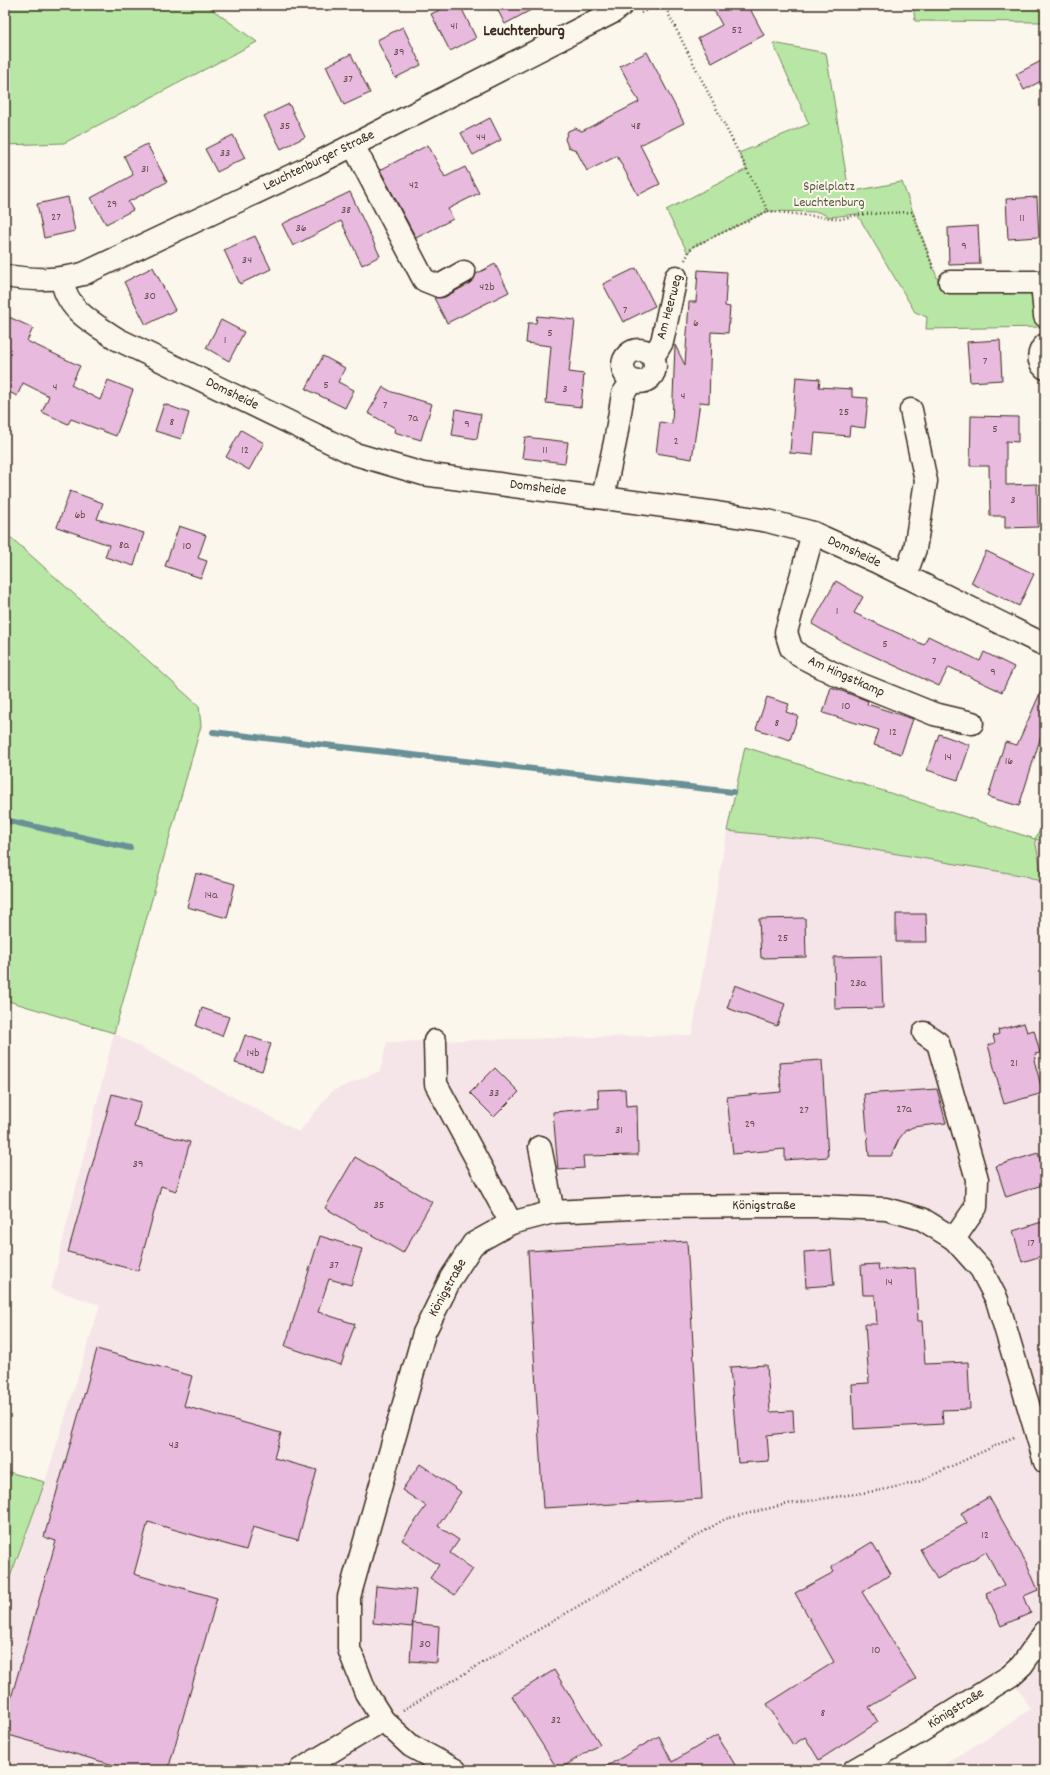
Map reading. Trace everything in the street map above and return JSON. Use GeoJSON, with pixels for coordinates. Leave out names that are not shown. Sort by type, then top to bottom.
{"type":"FeatureCollection","features":[{"type":"Feature","properties":{"kind":"street","name":"Leuchtenburger Straße"},"geometry":{"type":"LineString","coordinates":[[5,276],[33,280],[62,279],[83,274],[308,168],[613,12],[622,5]]}},
{"type":"Feature","properties":{"kind":"street"},"geometry":{"type":"LineString","coordinates":[[353,145],[424,280],[439,286],[464,272]]}},
{"type":"Feature","properties":{"kind":"street","name":"Am Heerweg"},"geometry":{"type":"LineString","coordinates":[[603,497],[615,442],[623,394],[632,381],[626,376],[623,369],[624,360],[632,351],[643,350],[653,357],[662,342],[676,276]]}},
{"type":"Feature","properties":{"kind":"street","name":"Domsheide"},"geometry":{"type":"LineString","coordinates":[[62,279],[64,291],[74,307],[86,318],[117,339],[355,454],[423,474],[603,497],[768,521],[813,533],[1045,643]]}},
{"type":"Feature","properties":{"kind":"street"},"geometry":{"type":"LineString","coordinates":[[950,282],[1043,282],[1045,316]]}},
{"type":"Feature","properties":{"kind":"street"},"geometry":{"type":"LineString","coordinates":[[1045,345],[1040,351],[1039,357],[1040,363],[1045,368]]}},
{"type":"Feature","properties":{"kind":"street"},"geometry":{"type":"LineString","coordinates":[[905,576],[915,549],[926,481],[911,410]]}},
{"type":"Feature","properties":{"kind":"street","name":"Am Hingstkamp"},"geometry":{"type":"LineString","coordinates":[[813,533],[786,632],[791,648],[800,656],[835,674],[934,714],[972,723]]}},
{"type":"Feature","properties":{"kind":"street"},"geometry":{"type":"LineString","coordinates":[[924,1033],[938,1043],[977,1180],[976,1207],[954,1239]]}},
{"type":"Feature","properties":{"kind":"street"},"geometry":{"type":"LineString","coordinates":[[435,1041],[436,1084],[511,1223]]}},
{"type":"Feature","properties":{"kind":"street"},"geometry":{"type":"LineString","coordinates":[[540,1147],[553,1212]]}},
{"type":"Feature","properties":{"kind":"street","name":"Königstraße"},"geometry":{"type":"LineString","coordinates":[[455,1770],[411,1746],[383,1720],[366,1693],[349,1649],[349,1597],[424,1333],[451,1278],[473,1244],[511,1223],[553,1212],[651,1207],[751,1206],[816,1206],[886,1209],[922,1219],[954,1239],[981,1269],[997,1300],[1045,1462]]}},
{"type":"Feature","properties":{"kind":"street","name":"Königstraße"},"geometry":{"type":"LineString","coordinates":[[854,1770],[920,1732],[1010,1676],[1022,1665],[1045,1632]]}},
{"type":"Feature","properties":{"kind":"street"},"geometry":{"type":"LineString","coordinates":[[300,1770],[383,1720]]}},
{"type":"Feature","properties":{"kind":"path"},"geometry":{"type":"LineString","coordinates":[[664,5],[768,211],[840,219],[862,214],[912,212],[938,283],[950,282]]}},
{"type":"Feature","properties":{"kind":"path","name":"Am Heerweg"},"geometry":{"type":"LineString","coordinates":[[676,276],[692,247],[768,211]]}},
{"type":"Feature","properties":{"kind":"path"},"geometry":{"type":"LineString","coordinates":[[383,1720],[408,1708],[725,1519],[787,1504],[882,1490],[918,1482],[1021,1433]]}},
{"type":"Feature","properties":{"kind":"shaded area"},"geometry":{"type":"Polygon","coordinates":[[[727,831],[816,840],[1026,876],[1043,882],[1035,839],[1045,842],[1045,1770],[935,1770],[1002,1729],[1030,1709],[1016,1685],[1043,1662],[1018,1648],[1008,1659],[977,1685],[827,1770],[323,1770],[326,1763],[314,1750],[285,1770],[5,1770],[5,1596],[45,1482],[100,1305],[51,1289],[114,1033],[299,1132],[332,1091],[380,1071],[387,1042],[692,1035],[727,831]]]}},
{"type":"Feature","properties":{"kind":"green space"},"geometry":{"type":"Polygon","coordinates":[[[5,5],[206,5],[257,42],[64,143],[5,145],[5,5]]]}},
{"type":"Feature","properties":{"kind":"green space"},"geometry":{"type":"Polygon","coordinates":[[[913,5],[1045,5],[1045,22],[915,21],[913,5]]]}},
{"type":"Feature","properties":{"kind":"green space","name":"Spielplatz Leuchtenburg"},"geometry":{"type":"Polygon","coordinates":[[[773,43],[826,53],[849,192],[902,182],[939,283],[1045,282],[1045,327],[926,329],[927,317],[915,312],[857,214],[830,217],[818,212],[768,211],[692,247],[688,253],[666,210],[747,169],[739,153],[809,124],[773,43]]]}},
{"type":"Feature","properties":{"kind":"green space"},"geometry":{"type":"Polygon","coordinates":[[[7,534],[199,706],[201,726],[114,1033],[5,1000],[5,540],[7,534]]]}},
{"type":"Feature","properties":{"kind":"green space"},"geometry":{"type":"Polygon","coordinates":[[[745,747],[1035,839],[1043,882],[1026,876],[816,840],[727,831],[745,747]]]}},
{"type":"Feature","properties":{"kind":"green space"},"geometry":{"type":"Polygon","coordinates":[[[1045,821],[1045,842],[1035,839],[1045,821]]]}},
{"type":"Feature","properties":{"kind":"green space"},"geometry":{"type":"Polygon","coordinates":[[[5,1471],[45,1482],[5,1591],[5,1508],[10,1493],[5,1491],[5,1471]]]}},
{"type":"Feature","properties":{"kind":"building"},"geometry":{"type":"Polygon","coordinates":[[[450,5],[460,5],[476,38],[450,51],[431,14],[450,5]]]}},
{"type":"Feature","properties":{"kind":"building"},"geometry":{"type":"Polygon","coordinates":[[[495,5],[540,5],[505,24],[495,5]]]}},
{"type":"Feature","properties":{"kind":"building"},"geometry":{"type":"Polygon","coordinates":[[[711,5],[748,5],[764,35],[712,63],[698,38],[722,25],[711,5]]]}},
{"type":"Feature","properties":{"kind":"building"},"geometry":{"type":"Polygon","coordinates":[[[403,27],[421,65],[395,78],[377,40],[403,27]]]}},
{"type":"Feature","properties":{"kind":"building"},"geometry":{"type":"Polygon","coordinates":[[[647,52],[684,123],[640,145],[660,184],[638,195],[617,156],[587,171],[576,150],[568,147],[565,139],[568,131],[575,128],[582,131],[639,102],[620,66],[647,52]]]}},
{"type":"Feature","properties":{"kind":"building"},"geometry":{"type":"Polygon","coordinates":[[[351,54],[370,93],[344,105],[326,66],[351,54]]]}},
{"type":"Feature","properties":{"kind":"building"},"geometry":{"type":"Polygon","coordinates":[[[1045,59],[1045,79],[1024,90],[1016,74],[1045,59]]]}},
{"type":"Feature","properties":{"kind":"building"},"geometry":{"type":"Polygon","coordinates":[[[289,104],[305,137],[281,149],[264,116],[289,104]]]}},
{"type":"Feature","properties":{"kind":"building"},"geometry":{"type":"Polygon","coordinates":[[[490,118],[501,140],[473,155],[461,133],[490,118]]]}},
{"type":"Feature","properties":{"kind":"building"},"geometry":{"type":"Polygon","coordinates":[[[233,135],[245,158],[217,172],[205,149],[233,135]]]}},
{"type":"Feature","properties":{"kind":"building"},"geometry":{"type":"Polygon","coordinates":[[[147,144],[167,182],[128,202],[133,210],[106,224],[91,198],[133,175],[124,156],[147,144]]]}},
{"type":"Feature","properties":{"kind":"building"},"geometry":{"type":"Polygon","coordinates":[[[428,145],[445,177],[465,167],[479,193],[448,209],[453,219],[416,238],[380,170],[428,145]]]}},
{"type":"Feature","properties":{"kind":"building"},"geometry":{"type":"Polygon","coordinates":[[[350,192],[380,256],[362,265],[341,221],[293,246],[282,224],[350,192]]]}},
{"type":"Feature","properties":{"kind":"building"},"geometry":{"type":"Polygon","coordinates":[[[68,197],[75,231],[44,238],[37,204],[68,197]]]}},
{"type":"Feature","properties":{"kind":"building"},"geometry":{"type":"Polygon","coordinates":[[[1037,197],[1039,237],[1008,239],[1006,199],[1037,197]]]}},
{"type":"Feature","properties":{"kind":"building"},"geometry":{"type":"Polygon","coordinates":[[[978,226],[980,264],[949,265],[948,228],[978,226]]]}},
{"type":"Feature","properties":{"kind":"building"},"geometry":{"type":"Polygon","coordinates":[[[255,236],[271,269],[240,284],[224,250],[255,236]]]}},
{"type":"Feature","properties":{"kind":"building"},"geometry":{"type":"Polygon","coordinates":[[[495,264],[509,292],[447,323],[434,298],[445,297],[470,283],[476,274],[495,264]]]}},
{"type":"Feature","properties":{"kind":"building"},"geometry":{"type":"Polygon","coordinates":[[[153,267],[175,310],[146,325],[124,282],[153,267]]]}},
{"type":"Feature","properties":{"kind":"building"},"geometry":{"type":"Polygon","coordinates":[[[636,268],[655,306],[623,322],[603,284],[636,268]]]}},
{"type":"Feature","properties":{"kind":"building"},"geometry":{"type":"Polygon","coordinates":[[[698,270],[727,272],[725,306],[730,307],[728,333],[711,332],[709,403],[700,402],[692,459],[656,453],[660,422],[672,424],[675,345],[685,365],[689,302],[696,302],[698,270]]]}},
{"type":"Feature","properties":{"kind":"building"},"geometry":{"type":"Polygon","coordinates":[[[537,316],[575,320],[569,372],[584,374],[581,407],[546,403],[551,346],[526,343],[528,323],[536,323],[537,316]]]}},
{"type":"Feature","properties":{"kind":"building"},"geometry":{"type":"Polygon","coordinates":[[[9,317],[33,328],[27,341],[80,366],[71,385],[100,400],[108,380],[133,390],[116,436],[71,419],[68,424],[42,412],[49,396],[23,383],[17,396],[5,390],[5,326],[9,317]]]}},
{"type":"Feature","properties":{"kind":"building"},"geometry":{"type":"Polygon","coordinates":[[[221,320],[244,332],[229,361],[206,348],[221,320]]]}},
{"type":"Feature","properties":{"kind":"building"},"geometry":{"type":"Polygon","coordinates":[[[1000,340],[1002,380],[970,382],[967,342],[1000,340]]]}},
{"type":"Feature","properties":{"kind":"building"},"geometry":{"type":"Polygon","coordinates":[[[323,356],[345,368],[338,382],[354,390],[345,408],[306,389],[323,356]]]}},
{"type":"Feature","properties":{"kind":"building"},"geometry":{"type":"Polygon","coordinates":[[[796,377],[820,379],[819,387],[852,389],[852,397],[868,398],[865,428],[850,426],[849,436],[815,433],[813,455],[790,453],[796,377]]]}},
{"type":"Feature","properties":{"kind":"building"},"geometry":{"type":"Polygon","coordinates":[[[383,387],[392,392],[432,404],[421,440],[394,432],[395,428],[368,413],[383,387]]]}},
{"type":"Feature","properties":{"kind":"building"},"geometry":{"type":"Polygon","coordinates":[[[164,404],[189,413],[181,439],[155,431],[164,404]]]}},
{"type":"Feature","properties":{"kind":"building"},"geometry":{"type":"Polygon","coordinates":[[[456,409],[481,414],[477,439],[452,435],[456,409]]]}},
{"type":"Feature","properties":{"kind":"building"},"geometry":{"type":"Polygon","coordinates":[[[971,416],[1018,417],[1018,442],[1006,441],[1006,485],[1037,484],[1038,527],[1005,528],[1005,516],[990,516],[989,466],[970,466],[971,416]]]}},
{"type":"Feature","properties":{"kind":"building"},"geometry":{"type":"Polygon","coordinates":[[[241,430],[264,443],[249,470],[226,457],[241,430]]]}},
{"type":"Feature","properties":{"kind":"building"},"geometry":{"type":"Polygon","coordinates":[[[525,437],[568,442],[565,463],[522,458],[525,437]]]}},
{"type":"Feature","properties":{"kind":"building"},"geometry":{"type":"Polygon","coordinates":[[[70,491],[103,503],[97,519],[144,533],[134,566],[105,557],[109,545],[57,527],[70,491]]]}},
{"type":"Feature","properties":{"kind":"building"},"geometry":{"type":"Polygon","coordinates":[[[179,526],[206,535],[198,558],[207,561],[201,578],[165,566],[179,526]]]}},
{"type":"Feature","properties":{"kind":"building"},"geometry":{"type":"Polygon","coordinates":[[[986,551],[1034,574],[1019,606],[971,583],[986,551]]]}},
{"type":"Feature","properties":{"kind":"building"},"geometry":{"type":"Polygon","coordinates":[[[836,581],[863,597],[854,613],[924,645],[928,636],[980,661],[984,652],[1014,667],[1002,692],[949,667],[939,686],[841,641],[812,624],[836,581]]]}},
{"type":"Feature","properties":{"kind":"building"},"geometry":{"type":"Polygon","coordinates":[[[1045,682],[1045,735],[1042,733],[1019,806],[988,797],[1005,742],[1017,745],[1045,682]]]}},
{"type":"Feature","properties":{"kind":"building"},"geometry":{"type":"Polygon","coordinates":[[[831,687],[868,701],[867,704],[913,719],[901,754],[874,745],[879,730],[823,713],[831,687]]]}},
{"type":"Feature","properties":{"kind":"building"},"geometry":{"type":"Polygon","coordinates":[[[767,697],[789,704],[786,712],[798,716],[790,740],[756,729],[767,697]]]}},
{"type":"Feature","properties":{"kind":"building"},"geometry":{"type":"Polygon","coordinates":[[[939,734],[970,745],[958,780],[927,770],[939,734]]]}},
{"type":"Feature","properties":{"kind":"building"},"geometry":{"type":"Polygon","coordinates":[[[196,873],[235,884],[227,918],[187,907],[196,873]]]}},
{"type":"Feature","properties":{"kind":"building"},"geometry":{"type":"Polygon","coordinates":[[[896,914],[926,914],[927,942],[896,942],[896,914]]]}},
{"type":"Feature","properties":{"kind":"building"},"geometry":{"type":"Polygon","coordinates":[[[805,918],[806,957],[761,958],[759,919],[805,918]]]}},
{"type":"Feature","properties":{"kind":"building"},"geometry":{"type":"Polygon","coordinates":[[[881,956],[883,1008],[835,1009],[834,957],[881,956]]]}},
{"type":"Feature","properties":{"kind":"building"},"geometry":{"type":"Polygon","coordinates":[[[735,985],[785,1004],[777,1026],[727,1008],[735,985]]]}},
{"type":"Feature","properties":{"kind":"building"},"geometry":{"type":"Polygon","coordinates":[[[202,1008],[229,1017],[222,1036],[196,1026],[202,1008]]]}},
{"type":"Feature","properties":{"kind":"building"},"geometry":{"type":"Polygon","coordinates":[[[1024,1023],[1027,1032],[1034,1030],[1040,1053],[1035,1054],[1036,1059],[1034,1060],[1043,1093],[1004,1104],[988,1045],[995,1043],[993,1036],[999,1034],[998,1030],[1024,1023]]]}},
{"type":"Feature","properties":{"kind":"building"},"geometry":{"type":"Polygon","coordinates":[[[245,1035],[271,1044],[262,1071],[235,1063],[245,1035]]]}},
{"type":"Feature","properties":{"kind":"building"},"geometry":{"type":"Polygon","coordinates":[[[822,1060],[828,1157],[785,1160],[785,1149],[733,1154],[727,1097],[781,1092],[779,1063],[822,1060]]]}},
{"type":"Feature","properties":{"kind":"building"},"geometry":{"type":"Polygon","coordinates":[[[495,1068],[519,1092],[494,1117],[470,1093],[495,1068]]]}},
{"type":"Feature","properties":{"kind":"building"},"geometry":{"type":"Polygon","coordinates":[[[625,1089],[626,1106],[637,1105],[638,1155],[583,1156],[584,1168],[558,1170],[553,1112],[599,1108],[598,1090],[625,1089]]]}},
{"type":"Feature","properties":{"kind":"building"},"geometry":{"type":"Polygon","coordinates":[[[937,1089],[946,1123],[913,1127],[905,1131],[899,1139],[891,1156],[869,1156],[864,1094],[937,1089]]]}},
{"type":"Feature","properties":{"kind":"building"},"geometry":{"type":"Polygon","coordinates":[[[112,1094],[141,1102],[134,1127],[190,1142],[176,1191],[161,1186],[138,1271],[68,1252],[112,1094]]]}},
{"type":"Feature","properties":{"kind":"building"},"geometry":{"type":"Polygon","coordinates":[[[1038,1153],[1045,1175],[1045,1184],[1006,1197],[996,1166],[1038,1153]]]}},
{"type":"Feature","properties":{"kind":"building"},"geometry":{"type":"Polygon","coordinates":[[[355,1157],[432,1202],[403,1253],[325,1208],[355,1157]]]}},
{"type":"Feature","properties":{"kind":"building"},"geometry":{"type":"Polygon","coordinates":[[[1045,1221],[1045,1255],[1022,1262],[1013,1231],[1045,1221]]]}},
{"type":"Feature","properties":{"kind":"building"},"geometry":{"type":"Polygon","coordinates":[[[320,1236],[362,1249],[351,1285],[329,1279],[318,1312],[355,1324],[341,1365],[285,1346],[320,1236]]]}},
{"type":"Feature","properties":{"kind":"building"},"geometry":{"type":"Polygon","coordinates":[[[687,1241],[702,1499],[543,1508],[528,1251],[687,1241]]]}},
{"type":"Feature","properties":{"kind":"building"},"geometry":{"type":"Polygon","coordinates":[[[831,1250],[834,1285],[806,1287],[804,1252],[831,1250]]]}},
{"type":"Feature","properties":{"kind":"building"},"geometry":{"type":"Polygon","coordinates":[[[878,1264],[879,1270],[915,1268],[918,1321],[922,1321],[925,1364],[968,1362],[970,1409],[942,1410],[943,1424],[854,1429],[852,1384],[869,1383],[865,1324],[877,1324],[875,1295],[863,1295],[861,1265],[878,1264]]]}},
{"type":"Feature","properties":{"kind":"building"},"geometry":{"type":"Polygon","coordinates":[[[97,1349],[192,1376],[184,1406],[281,1433],[274,1458],[317,1470],[298,1540],[253,1527],[246,1550],[148,1522],[134,1574],[217,1598],[168,1770],[131,1770],[5,1734],[5,1719],[56,1541],[44,1537],[97,1349]]]}},
{"type":"Feature","properties":{"kind":"building"},"geometry":{"type":"Polygon","coordinates":[[[767,1365],[770,1412],[793,1411],[794,1432],[767,1435],[769,1461],[738,1463],[730,1367],[767,1365]]]}},
{"type":"Feature","properties":{"kind":"building"},"geometry":{"type":"Polygon","coordinates":[[[420,1464],[461,1492],[438,1526],[459,1540],[450,1553],[473,1569],[455,1595],[430,1578],[439,1565],[402,1540],[426,1506],[402,1490],[420,1464]]]}},
{"type":"Feature","properties":{"kind":"building"},"geometry":{"type":"Polygon","coordinates":[[[989,1497],[1027,1564],[1038,1590],[1024,1596],[1031,1613],[1001,1626],[986,1593],[1004,1585],[986,1552],[937,1579],[920,1549],[967,1523],[961,1513],[989,1497]]]}},
{"type":"Feature","properties":{"kind":"building"},"geometry":{"type":"Polygon","coordinates":[[[872,1542],[891,1574],[862,1592],[916,1679],[869,1707],[878,1722],[819,1760],[805,1737],[793,1745],[767,1704],[834,1662],[795,1593],[834,1572],[831,1567],[872,1542]]]}},
{"type":"Feature","properties":{"kind":"building"},"geometry":{"type":"Polygon","coordinates":[[[376,1586],[416,1590],[412,1627],[373,1623],[376,1586]]]}},
{"type":"Feature","properties":{"kind":"building"},"geometry":{"type":"Polygon","coordinates":[[[413,1623],[439,1626],[437,1663],[410,1661],[413,1623]]]}},
{"type":"Feature","properties":{"kind":"building"},"geometry":{"type":"Polygon","coordinates":[[[554,1670],[600,1744],[558,1770],[512,1696],[554,1670]]]}},
{"type":"Feature","properties":{"kind":"building"},"geometry":{"type":"Polygon","coordinates":[[[717,1735],[738,1770],[600,1770],[659,1736],[672,1762],[717,1735]]]}},
{"type":"Feature","properties":{"kind":"waterway"},"geometry":{"type":"LineString","coordinates":[[213,732],[733,792]]}},
{"type":"Feature","properties":{"kind":"waterway"},"geometry":{"type":"LineString","coordinates":[[5,820],[130,848]]}},
{"type":"Feature","properties":{"kind":"district","name":"Leuchtenburg"},"geometry":{"type":"Point","coordinates":[524,31]}}]}
